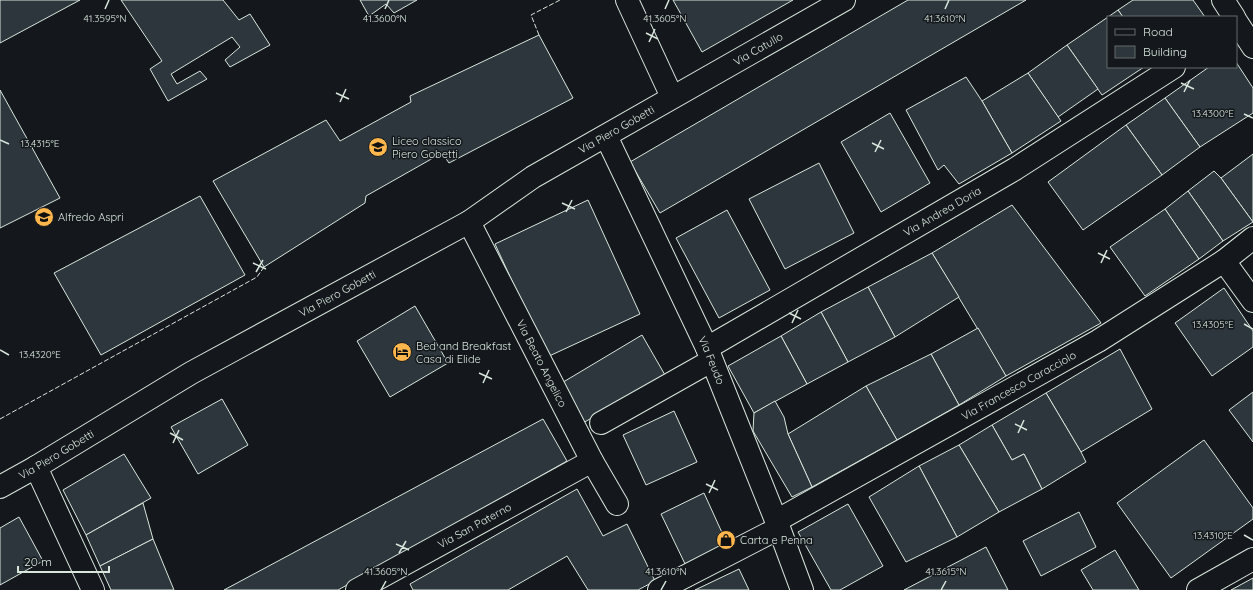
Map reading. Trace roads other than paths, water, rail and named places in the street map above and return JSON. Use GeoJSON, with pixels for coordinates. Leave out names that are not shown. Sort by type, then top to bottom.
{"type":"FeatureCollection","features":[{"type":"Feature","properties":{"kind":"street"},"geometry":{"type":"LineString","coordinates":[[627,0],[672,97]]}},
{"type":"Feature","properties":{"kind":"street","name":"Via Catullo"},"geometry":{"type":"LineString","coordinates":[[672,97],[844,0]]}},
{"type":"Feature","properties":{"kind":"street"},"geometry":{"type":"LineString","coordinates":[[1223,0],[1232,16]]}},
{"type":"Feature","properties":{"kind":"street"},"geometry":{"type":"LineString","coordinates":[[1237,24],[1253,47]]}},
{"type":"Feature","properties":{"kind":"street","name":"Via Andrea Doria"},"geometry":{"type":"LineString","coordinates":[[601,423],[709,355],[1015,169],[1172,68]]}},
{"type":"Feature","properties":{"kind":"street","name":"Via Piero Gobetti"},"geometry":{"type":"LineString","coordinates":[[0,487],[36,467],[191,372],[469,222],[533,177],[672,97]]}},
{"type":"Feature","properties":{"kind":"street","name":"Via Feudo"},"geometry":{"type":"LineString","coordinates":[[606,136],[709,355],[778,524],[802,590]]}},
{"type":"Feature","properties":{"kind":"street","name":"Via Beato Angelico"},"geometry":{"type":"LineString","coordinates":[[469,222],[592,461],[617,504]]}},
{"type":"Feature","properties":{"kind":"street","name":"Via Francesco Caracciolo"},"geometry":{"type":"LineString","coordinates":[[659,590],[778,524],[1098,341],[1224,261],[1253,238]]}},
{"type":"Feature","properties":{"kind":"street"},"geometry":{"type":"LineString","coordinates":[[1224,261],[1253,301]]}},
{"type":"Feature","properties":{"kind":"street","name":"Via San Paterno"},"geometry":{"type":"LineString","coordinates":[[357,590],[592,461]]}},
{"type":"Feature","properties":{"kind":"street"},"geometry":{"type":"LineString","coordinates":[[36,467],[94,590]]}},
{"type":"Feature","properties":{"kind":"street"},"geometry":{"type":"LineString","coordinates":[[1198,590],[1253,559]]}},
{"type":"Feature","properties":{"kind":"place","name":"Liceo classico Piero Gobetti"},"geometry":{"type":"Point","coordinates":[378,147]}},
{"type":"Feature","properties":{"kind":"place","name":"Alfredo Aspri"},"geometry":{"type":"Point","coordinates":[44,217]}},
{"type":"Feature","properties":{"kind":"place","name":"Bed and Breakfast Casa di Elide"},"geometry":{"type":"Point","coordinates":[402,352]}},
{"type":"Feature","properties":{"kind":"place","name":"Carta e Penna"},"geometry":{"type":"Point","coordinates":[726,540]}}]}
